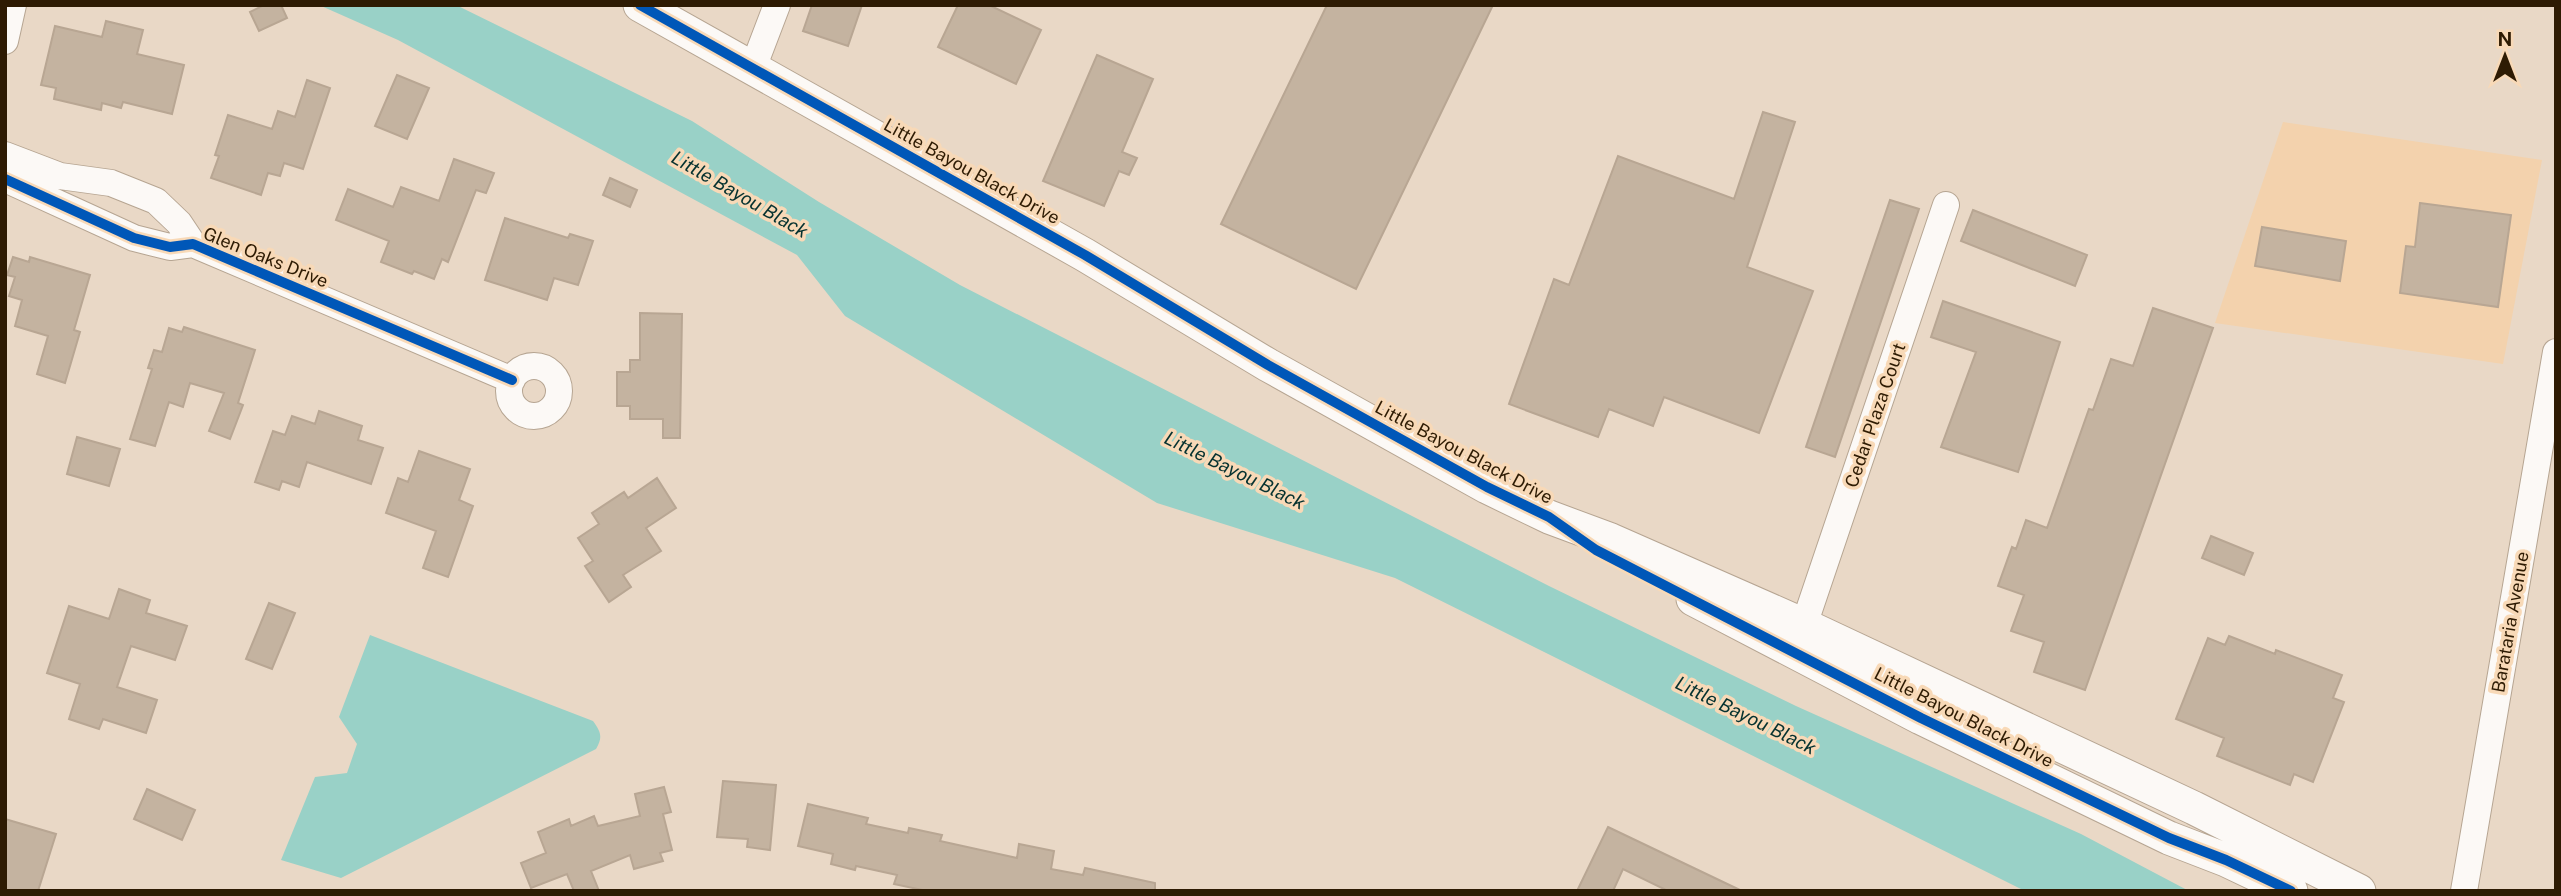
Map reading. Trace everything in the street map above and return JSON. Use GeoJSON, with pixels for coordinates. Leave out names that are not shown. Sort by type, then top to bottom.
{"type":"FeatureCollection","features":[{"type":"Feature","properties":{"kind":"main road","name":"Little Bayou Black Drive"},"geometry":{"type":"LineString","coordinates":[[640,5],[1085,255],[1280,372],[1487,487],[1549,517],[1611,540],[1804,625],[2194,808],[2359,891]]}},
{"type":"Feature","properties":{"kind":"main road","name":"Little Bayou Black Drive"},"geometry":{"type":"LineString","coordinates":[[1549,517],[1596,550],[1921,718],[2169,838],[2226,860],[2291,891]]}},
{"type":"Feature","properties":{"kind":"street"},"geometry":{"type":"LineString","coordinates":[[5,41],[13,5]]}},
{"type":"Feature","properties":{"kind":"street"},"geometry":{"type":"LineString","coordinates":[[753,68],[777,5]]}},
{"type":"Feature","properties":{"kind":"street","name":"Glen Oaks Drive"},"geometry":{"type":"LineString","coordinates":[[5,155],[60,176],[111,183],[156,201],[179,223],[193,244]]}},
{"type":"Feature","properties":{"kind":"street","name":"Glen Oaks Drive"},"geometry":{"type":"LineString","coordinates":[[5,178],[66,205],[115,231],[170,247],[193,244],[512,380]]}},
{"type":"Feature","properties":{"kind":"street"},"geometry":{"type":"LineString","coordinates":[[115,231],[131,191]]}},
{"type":"Feature","properties":{"kind":"street","name":"Cedar Plaza Court"},"geometry":{"type":"LineString","coordinates":[[1804,625],[1946,205]]}},
{"type":"Feature","properties":{"kind":"street","name":"Barataria Avenue"},"geometry":{"type":"LineString","coordinates":[[2465,891],[2556,352]]}},
{"type":"Feature","properties":{"kind":"shaded area"},"geometry":{"type":"Polygon","coordinates":[[[2283,122],[2542,160],[2503,364],[2215,323],[2283,122]]]}},
{"type":"Feature","properties":{"kind":"water","name":"Little Bayou Black"},"geometry":{"type":"Polygon","coordinates":[[[319,5],[456,5],[692,121],[819,202],[960,285],[1549,586],[1796,706],[2081,834],[2189,891],[2025,891],[1395,578],[1157,503],[845,316],[797,255],[398,40],[319,5]]]}},
{"type":"Feature","properties":{"kind":"water"},"geometry":{"type":"Polygon","coordinates":[[[370,635],[593,721],[598,728],[600,741],[596,749],[341,878],[281,860],[315,777],[347,773],[357,744],[339,717],[370,635]]]}},
{"type":"Feature","properties":{"kind":"building"},"geometry":{"type":"Polygon","coordinates":[[[264,5],[281,5],[287,18],[259,31],[250,12],[264,5]]]}},
{"type":"Feature","properties":{"kind":"building"},"geometry":{"type":"Polygon","coordinates":[[[812,5],[862,5],[848,46],[803,31],[812,5]]]}},
{"type":"Feature","properties":{"kind":"building"},"geometry":{"type":"Polygon","coordinates":[[[958,5],[989,5],[1041,30],[1016,84],[938,47],[958,5]]]}},
{"type":"Feature","properties":{"kind":"building"},"geometry":{"type":"Polygon","coordinates":[[[1327,5],[1493,5],[1356,289],[1221,224],[1327,5]]]}},
{"type":"Feature","properties":{"kind":"building"},"geometry":{"type":"Polygon","coordinates":[[[106,21],[143,30],[137,54],[184,65],[172,114],[123,102],[121,108],[102,103],[101,110],[54,99],[56,88],[41,85],[55,26],[102,37],[106,21]]]}},
{"type":"Feature","properties":{"kind":"building"},"geometry":{"type":"Polygon","coordinates":[[[1097,55],[1153,79],[1122,152],[1137,158],[1129,175],[1119,171],[1104,206],[1043,181],[1097,55]]]}},
{"type":"Feature","properties":{"kind":"building"},"geometry":{"type":"Polygon","coordinates":[[[397,75],[429,88],[407,139],[375,126],[397,75]]]}},
{"type":"Feature","properties":{"kind":"building"},"geometry":{"type":"Polygon","coordinates":[[[307,80],[330,88],[303,169],[284,163],[280,176],[268,173],[261,195],[211,178],[219,156],[215,155],[228,115],[272,129],[278,111],[295,117],[307,80]]]}},
{"type":"Feature","properties":{"kind":"building"},"geometry":{"type":"Polygon","coordinates":[[[1763,112],[1795,122],[1747,267],[1813,291],[1759,433],[1664,397],[1653,426],[1609,409],[1598,437],[1509,404],[1554,279],[1569,285],[1618,156],[1734,199],[1763,112]]]}},
{"type":"Feature","properties":{"kind":"building"},"geometry":{"type":"Polygon","coordinates":[[[454,159],[494,173],[486,193],[476,190],[448,262],[442,259],[434,279],[381,262],[389,241],[336,220],[348,189],[393,207],[401,187],[439,201],[454,159]]]}},
{"type":"Feature","properties":{"kind":"building"},"geometry":{"type":"Polygon","coordinates":[[[610,178],[637,190],[630,207],[603,195],[610,178]]]}},
{"type":"Feature","properties":{"kind":"building"},"geometry":{"type":"Polygon","coordinates":[[[1890,200],[1919,209],[1835,457],[1806,447],[1890,200]]]}},
{"type":"Feature","properties":{"kind":"building"},"geometry":{"type":"Polygon","coordinates":[[[2420,203],[2511,215],[2498,307],[2400,293],[2406,246],[2415,247],[2420,203]]]}},
{"type":"Feature","properties":{"kind":"building"},"geometry":{"type":"Polygon","coordinates":[[[1973,210],[2087,255],[2075,286],[1961,241],[1973,210]]]}},
{"type":"Feature","properties":{"kind":"building"},"geometry":{"type":"Polygon","coordinates":[[[505,218],[568,238],[570,234],[593,241],[578,285],[554,278],[547,300],[485,280],[505,218]]]}},
{"type":"Feature","properties":{"kind":"building"},"geometry":{"type":"Polygon","coordinates":[[[2262,227],[2346,241],[2340,281],[2255,266],[2262,227]]]}},
{"type":"Feature","properties":{"kind":"building"},"geometry":{"type":"Polygon","coordinates":[[[13,257],[29,262],[30,257],[90,275],[74,330],[80,332],[65,383],[37,374],[48,336],[15,326],[22,300],[9,296],[15,277],[7,275],[13,257]]]}},
{"type":"Feature","properties":{"kind":"building"},"geometry":{"type":"Polygon","coordinates":[[[1943,301],[2060,342],[2018,472],[1941,447],[1976,352],[1931,337],[1943,301]]]}},
{"type":"Feature","properties":{"kind":"building"},"geometry":{"type":"Polygon","coordinates":[[[2153,308],[2213,328],[2085,690],[2034,672],[2044,642],[2011,631],[2024,595],[1998,586],[2012,547],[2016,549],[2026,520],[2047,528],[2089,409],[2093,410],[2111,359],[2133,366],[2153,308]]]}},
{"type":"Feature","properties":{"kind":"building"},"geometry":{"type":"Polygon","coordinates":[[[640,313],[682,314],[680,438],[663,438],[663,419],[630,419],[630,406],[617,406],[617,372],[630,372],[630,360],[640,360],[640,313]]]}},
{"type":"Feature","properties":{"kind":"building"},"geometry":{"type":"Polygon","coordinates":[[[184,327],[255,350],[238,403],[243,405],[230,439],[209,431],[224,393],[190,383],[183,407],[169,402],[155,446],[130,439],[152,369],[148,368],[154,350],[162,352],[169,328],[182,332],[184,327]]]}},
{"type":"Feature","properties":{"kind":"building"},"geometry":{"type":"Polygon","coordinates":[[[319,411],[362,426],[358,440],[383,448],[371,484],[307,462],[299,487],[282,481],[279,490],[255,482],[273,431],[285,435],[292,416],[315,424],[319,411]]]}},
{"type":"Feature","properties":{"kind":"building"},"geometry":{"type":"Polygon","coordinates":[[[77,437],[120,449],[109,486],[67,474],[77,437]]]}},
{"type":"Feature","properties":{"kind":"building"},"geometry":{"type":"Polygon","coordinates":[[[419,451],[470,469],[459,500],[473,506],[448,577],[423,568],[436,531],[386,513],[398,478],[408,482],[419,451]]]}},
{"type":"Feature","properties":{"kind":"building"},"geometry":{"type":"Polygon","coordinates":[[[657,478],[676,508],[646,528],[661,551],[623,575],[631,587],[609,602],[585,566],[593,561],[578,538],[599,524],[592,513],[624,492],[628,498],[657,478]]]}},
{"type":"Feature","properties":{"kind":"building"},"geometry":{"type":"Polygon","coordinates":[[[2211,536],[2253,553],[2244,575],[2202,558],[2211,536]]]}},
{"type":"Feature","properties":{"kind":"building"},"geometry":{"type":"Polygon","coordinates":[[[119,589],[150,600],[146,613],[187,626],[175,660],[131,646],[117,687],[157,700],[146,733],[103,719],[99,729],[69,719],[80,684],[47,673],[69,606],[109,619],[119,589]]]}},
{"type":"Feature","properties":{"kind":"building"},"geometry":{"type":"Polygon","coordinates":[[[269,603],[295,613],[272,669],[246,659],[269,603]]]}},
{"type":"Feature","properties":{"kind":"building"},"geometry":{"type":"Polygon","coordinates":[[[2229,636],[2342,675],[2333,698],[2344,702],[2313,782],[2294,774],[2290,785],[2217,756],[2224,738],[2176,719],[2208,638],[2225,645],[2229,636]]]}},
{"type":"Feature","properties":{"kind":"building"},"geometry":{"type":"Polygon","coordinates":[[[723,781],[776,785],[770,850],[747,847],[748,839],[717,837],[723,781]]]}},
{"type":"Feature","properties":{"kind":"building"},"geometry":{"type":"Polygon","coordinates":[[[664,787],[671,812],[663,814],[672,850],[660,853],[663,861],[634,869],[630,855],[591,871],[599,891],[574,891],[567,874],[531,888],[521,863],[546,853],[538,832],[569,819],[571,826],[594,816],[598,826],[640,816],[635,794],[664,787]]]}},
{"type":"Feature","properties":{"kind":"building"},"geometry":{"type":"Polygon","coordinates":[[[147,789],[195,810],[182,840],[134,819],[147,789]]]}},
{"type":"Feature","properties":{"kind":"building"},"geometry":{"type":"Polygon","coordinates":[[[808,804],[868,818],[866,824],[908,833],[909,828],[942,835],[940,841],[1017,858],[1019,844],[1054,851],[1051,869],[1083,875],[1085,868],[1155,883],[1155,891],[927,891],[894,884],[897,875],[856,866],[855,870],[831,864],[833,854],[798,846],[808,804]]]}},
{"type":"Feature","properties":{"kind":"building"},"geometry":{"type":"Polygon","coordinates":[[[5,819],[56,834],[38,891],[5,891],[5,819]]]}},
{"type":"Feature","properties":{"kind":"building"},"geometry":{"type":"Polygon","coordinates":[[[1608,827],[1742,891],[1668,891],[1623,869],[1613,891],[1577,891],[1608,827]]]}},
{"type":"Feature","properties":{"kind":"cycle path"},"geometry":{"type":"LineString","coordinates":[[640,5],[1085,255],[1268,365],[1487,487],[1549,517],[1596,550],[1921,718],[2169,838],[2226,860],[2291,891]]}},
{"type":"Feature","properties":{"kind":"cycle path"},"geometry":{"type":"LineString","coordinates":[[5,179],[134,238],[170,247],[193,244],[512,380]]}}]}
